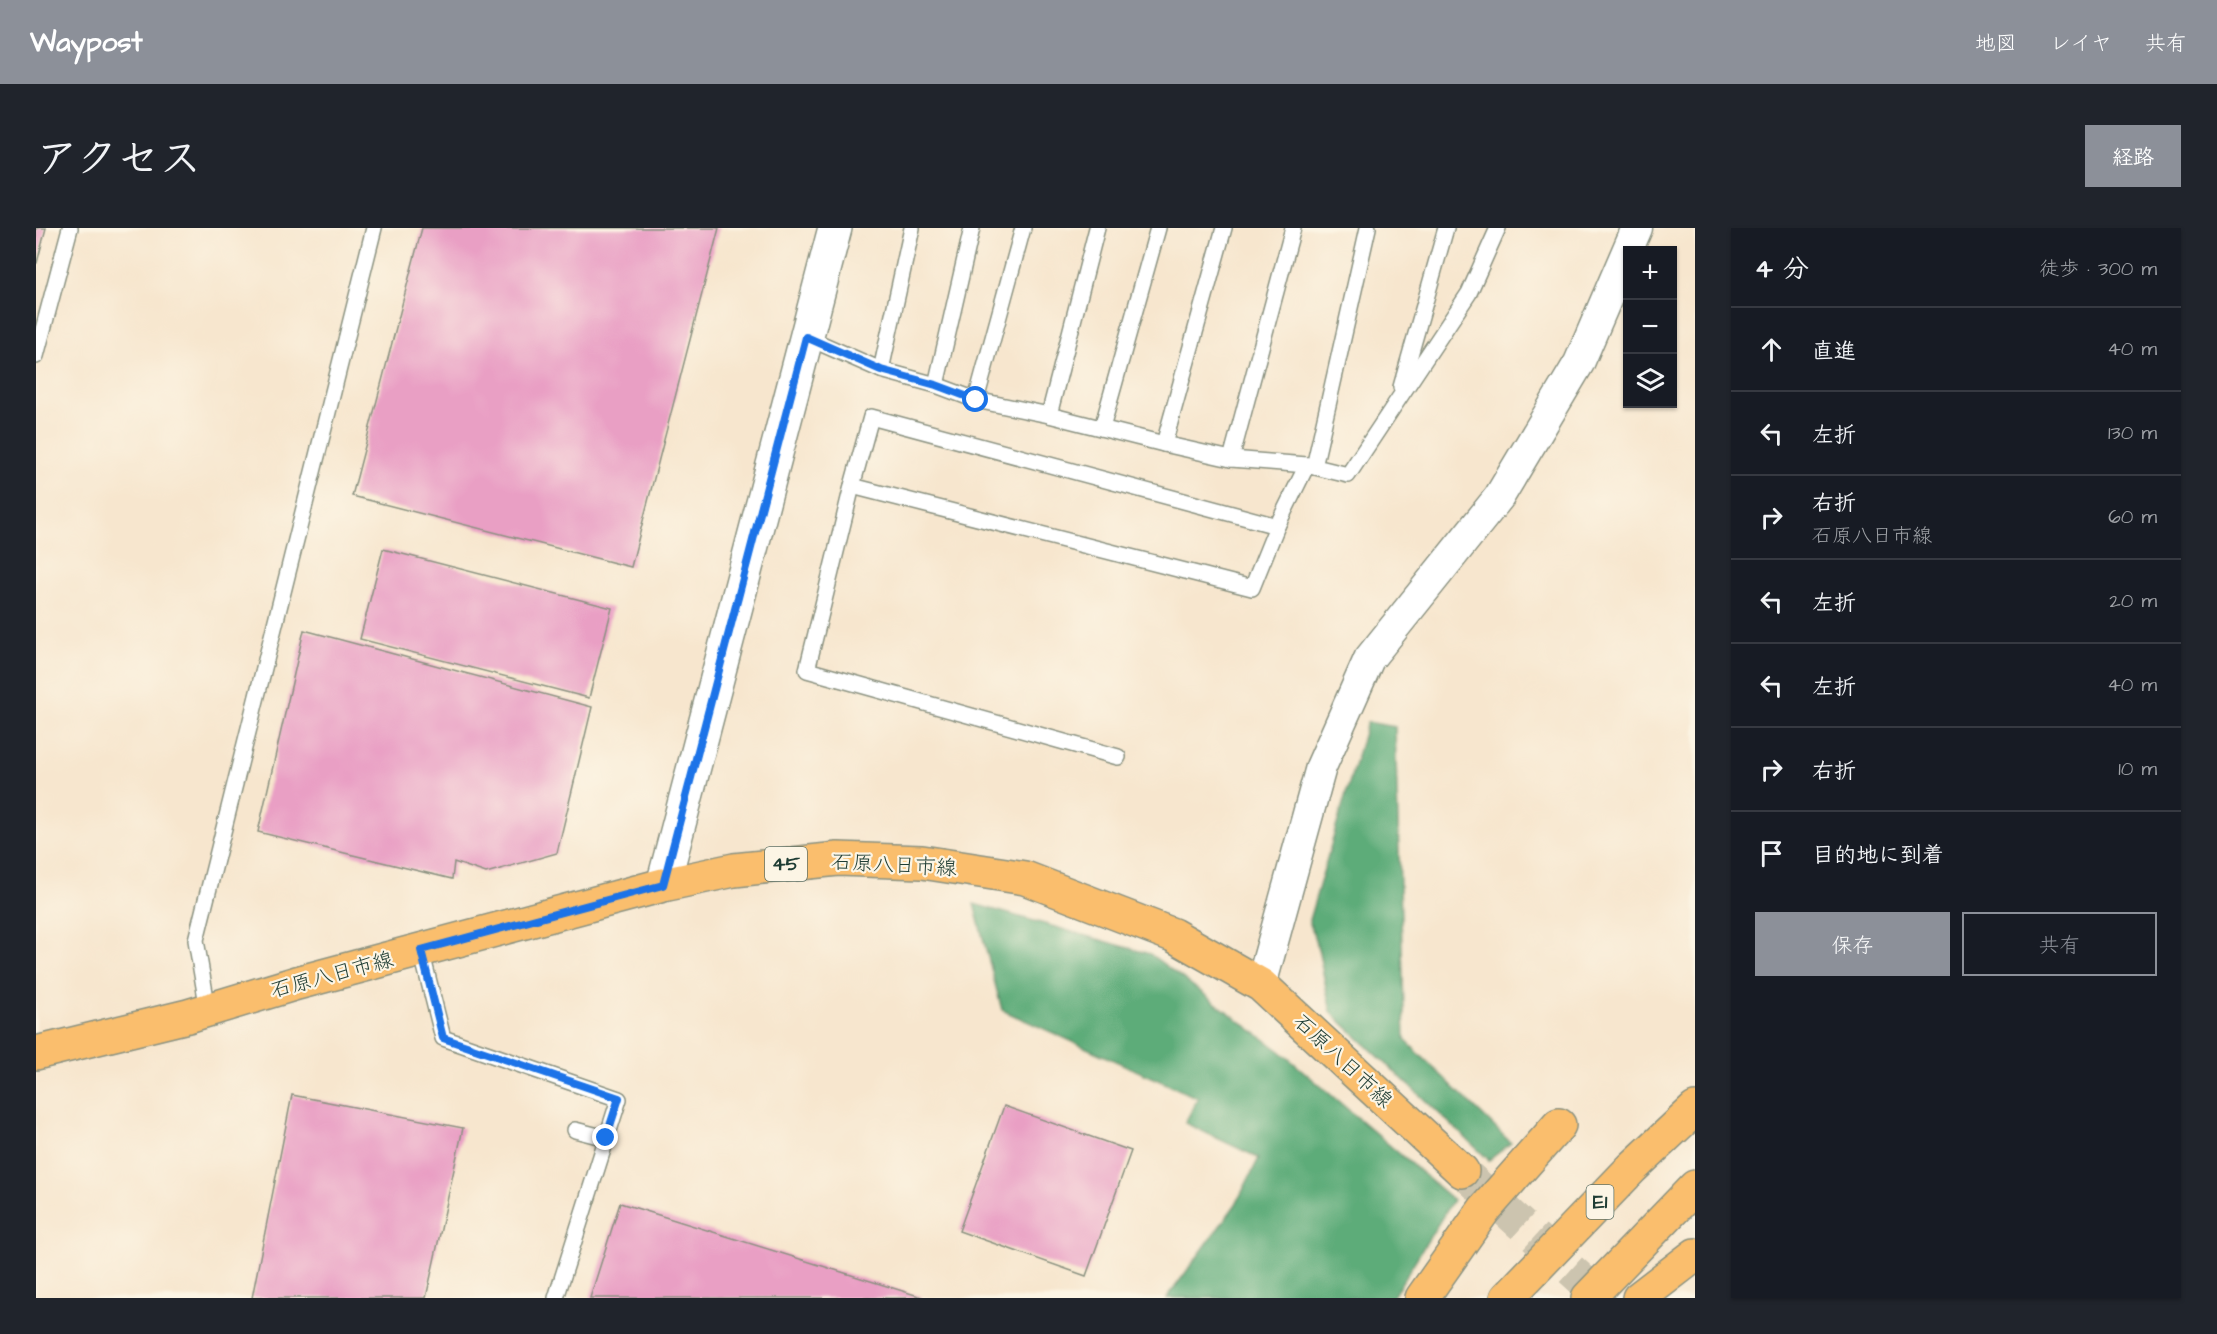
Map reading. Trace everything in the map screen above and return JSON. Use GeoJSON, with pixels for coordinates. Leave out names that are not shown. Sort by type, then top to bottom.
{"type":"FeatureCollection","features":[{"type":"Feature","properties":{"kind":"main road","name":"石原八日市線"},"geometry":{"type":"LineString","coordinates":[[36,1053],[208,1010],[663,885],[734,870],[838,859],[922,862],[1025,878],[1173,935],[1261,985],[1462,1171]]}},
{"type":"Feature","properties":{"kind":"main road","name":"E1"},"geometry":{"type":"LineString","coordinates":[[1507,1298],[1632,1168],[1695,1109]]}},
{"type":"Feature","properties":{"kind":"main road"},"geometry":{"type":"LineString","coordinates":[[1422,1298],[1484,1210],[1558,1125]]}},
{"type":"Feature","properties":{"kind":"main road"},"geometry":{"type":"LineString","coordinates":[[1588,1298],[1695,1187]]}},
{"type":"Feature","properties":{"kind":"main road"},"geometry":{"type":"LineString","coordinates":[[1639,1298],[1695,1255]]}},
{"type":"Feature","properties":{"kind":"street"},"geometry":{"type":"LineString","coordinates":[[663,885],[835,228]]}},
{"type":"Feature","properties":{"kind":"street"},"geometry":{"type":"LineString","coordinates":[[1261,985],[1321,767],[1369,659],[1499,497],[1580,363],[1637,228]]}},
{"type":"Feature","properties":{"kind":"lane"},"geometry":{"type":"LineString","coordinates":[[36,356],[70,228]]}},
{"type":"Feature","properties":{"kind":"lane"},"geometry":{"type":"LineString","coordinates":[[208,1010],[196,940],[374,228]]}},
{"type":"Feature","properties":{"kind":"lane"},"geometry":{"type":"LineString","coordinates":[[881,370],[912,228]]}},
{"type":"Feature","properties":{"kind":"lane"},"geometry":{"type":"LineString","coordinates":[[936,385],[972,228]]}},
{"type":"Feature","properties":{"kind":"lane"},"geometry":{"type":"LineString","coordinates":[[976,400],[1023,228]]}},
{"type":"Feature","properties":{"kind":"lane"},"geometry":{"type":"LineString","coordinates":[[1049,415],[1097,228]]}},
{"type":"Feature","properties":{"kind":"lane"},"geometry":{"type":"LineString","coordinates":[[1102,428],[1158,228]]}},
{"type":"Feature","properties":{"kind":"lane"},"geometry":{"type":"LineString","coordinates":[[1164,444],[1224,228]]}},
{"type":"Feature","properties":{"kind":"lane"},"geometry":{"type":"LineString","coordinates":[[1231,459],[1293,228]]}},
{"type":"Feature","properties":{"kind":"lane"},"geometry":{"type":"LineString","coordinates":[[852,486],[1252,588],[1277,526],[1311,466],[1368,228]]}},
{"type":"Feature","properties":{"kind":"lane"},"geometry":{"type":"LineString","coordinates":[[1397,401],[1446,228]]}},
{"type":"Feature","properties":{"kind":"lane"},"geometry":{"type":"LineString","coordinates":[[806,337],[881,370],[936,385],[976,400],[1049,415],[1231,459],[1311,466],[1348,475],[1469,292],[1498,228]]}},
{"type":"Feature","properties":{"kind":"lane"},"geometry":{"type":"LineString","coordinates":[[1118,757],[807,670],[871,417],[1277,526]]}},
{"type":"Feature","properties":{"kind":"lane"},"geometry":{"type":"LineString","coordinates":[[421,950],[443,1038],[619,1098],[556,1298]]}},
{"type":"Feature","properties":{"kind":"lane"},"geometry":{"type":"LineString","coordinates":[[575,1130],[606,1138]]}},
{"type":"Feature","properties":{"kind":"green space"},"geometry":{"type":"Polygon","coordinates":[[[1367,722],[1395,727],[1405,1040],[1511,1143],[1489,1160],[1331,1012],[1319,953],[1309,920],[1367,722]]]}},
{"type":"Feature","properties":{"kind":"green space"},"geometry":{"type":"Polygon","coordinates":[[[974,904],[1150,954],[1280,1051],[1453,1200],[1392,1298],[1167,1298],[1236,1204],[1259,1158],[1185,1123],[1198,1098],[1002,1010],[974,904]]]}},
{"type":"Feature","properties":{"kind":"building"},"geometry":{"type":"Polygon","coordinates":[[[36,228],[46,228],[37,263],[36,263],[36,228]]]}},
{"type":"Feature","properties":{"kind":"building"},"geometry":{"type":"Polygon","coordinates":[[[422,228],[719,228],[631,567],[352,496],[422,228]]]}},
{"type":"Feature","properties":{"kind":"building"},"geometry":{"type":"Polygon","coordinates":[[[383,549],[612,608],[589,698],[360,639],[383,549]]]}},
{"type":"Feature","properties":{"kind":"building"},"geometry":{"type":"Polygon","coordinates":[[[304,630],[592,707],[557,853],[486,873],[454,862],[452,879],[258,832],[304,630]]]}},
{"type":"Feature","properties":{"kind":"building"},"geometry":{"type":"Polygon","coordinates":[[[292,1095],[463,1128],[426,1298],[252,1298],[292,1095]]]}},
{"type":"Feature","properties":{"kind":"building"},"geometry":{"type":"Polygon","coordinates":[[[1004,1106],[1131,1151],[1086,1276],[959,1231],[1004,1106]]]}},
{"type":"Feature","properties":{"kind":"building"},"geometry":{"type":"Polygon","coordinates":[[[620,1203],[922,1297],[922,1298],[590,1298],[620,1203]]]}},
{"type":"Feature","properties":{"kind":"tunnel"},"geometry":{"type":"LineString","coordinates":[[1462,1171],[1602,1298]]}},
{"type":"Feature","properties":{"kind":"route"},"geometry":{"type":"LineString","coordinates":[[606,1138],[619,1098],[443,1038],[421,950],[663,885],[806,337],[881,370],[936,385],[976,400]]}}]}
